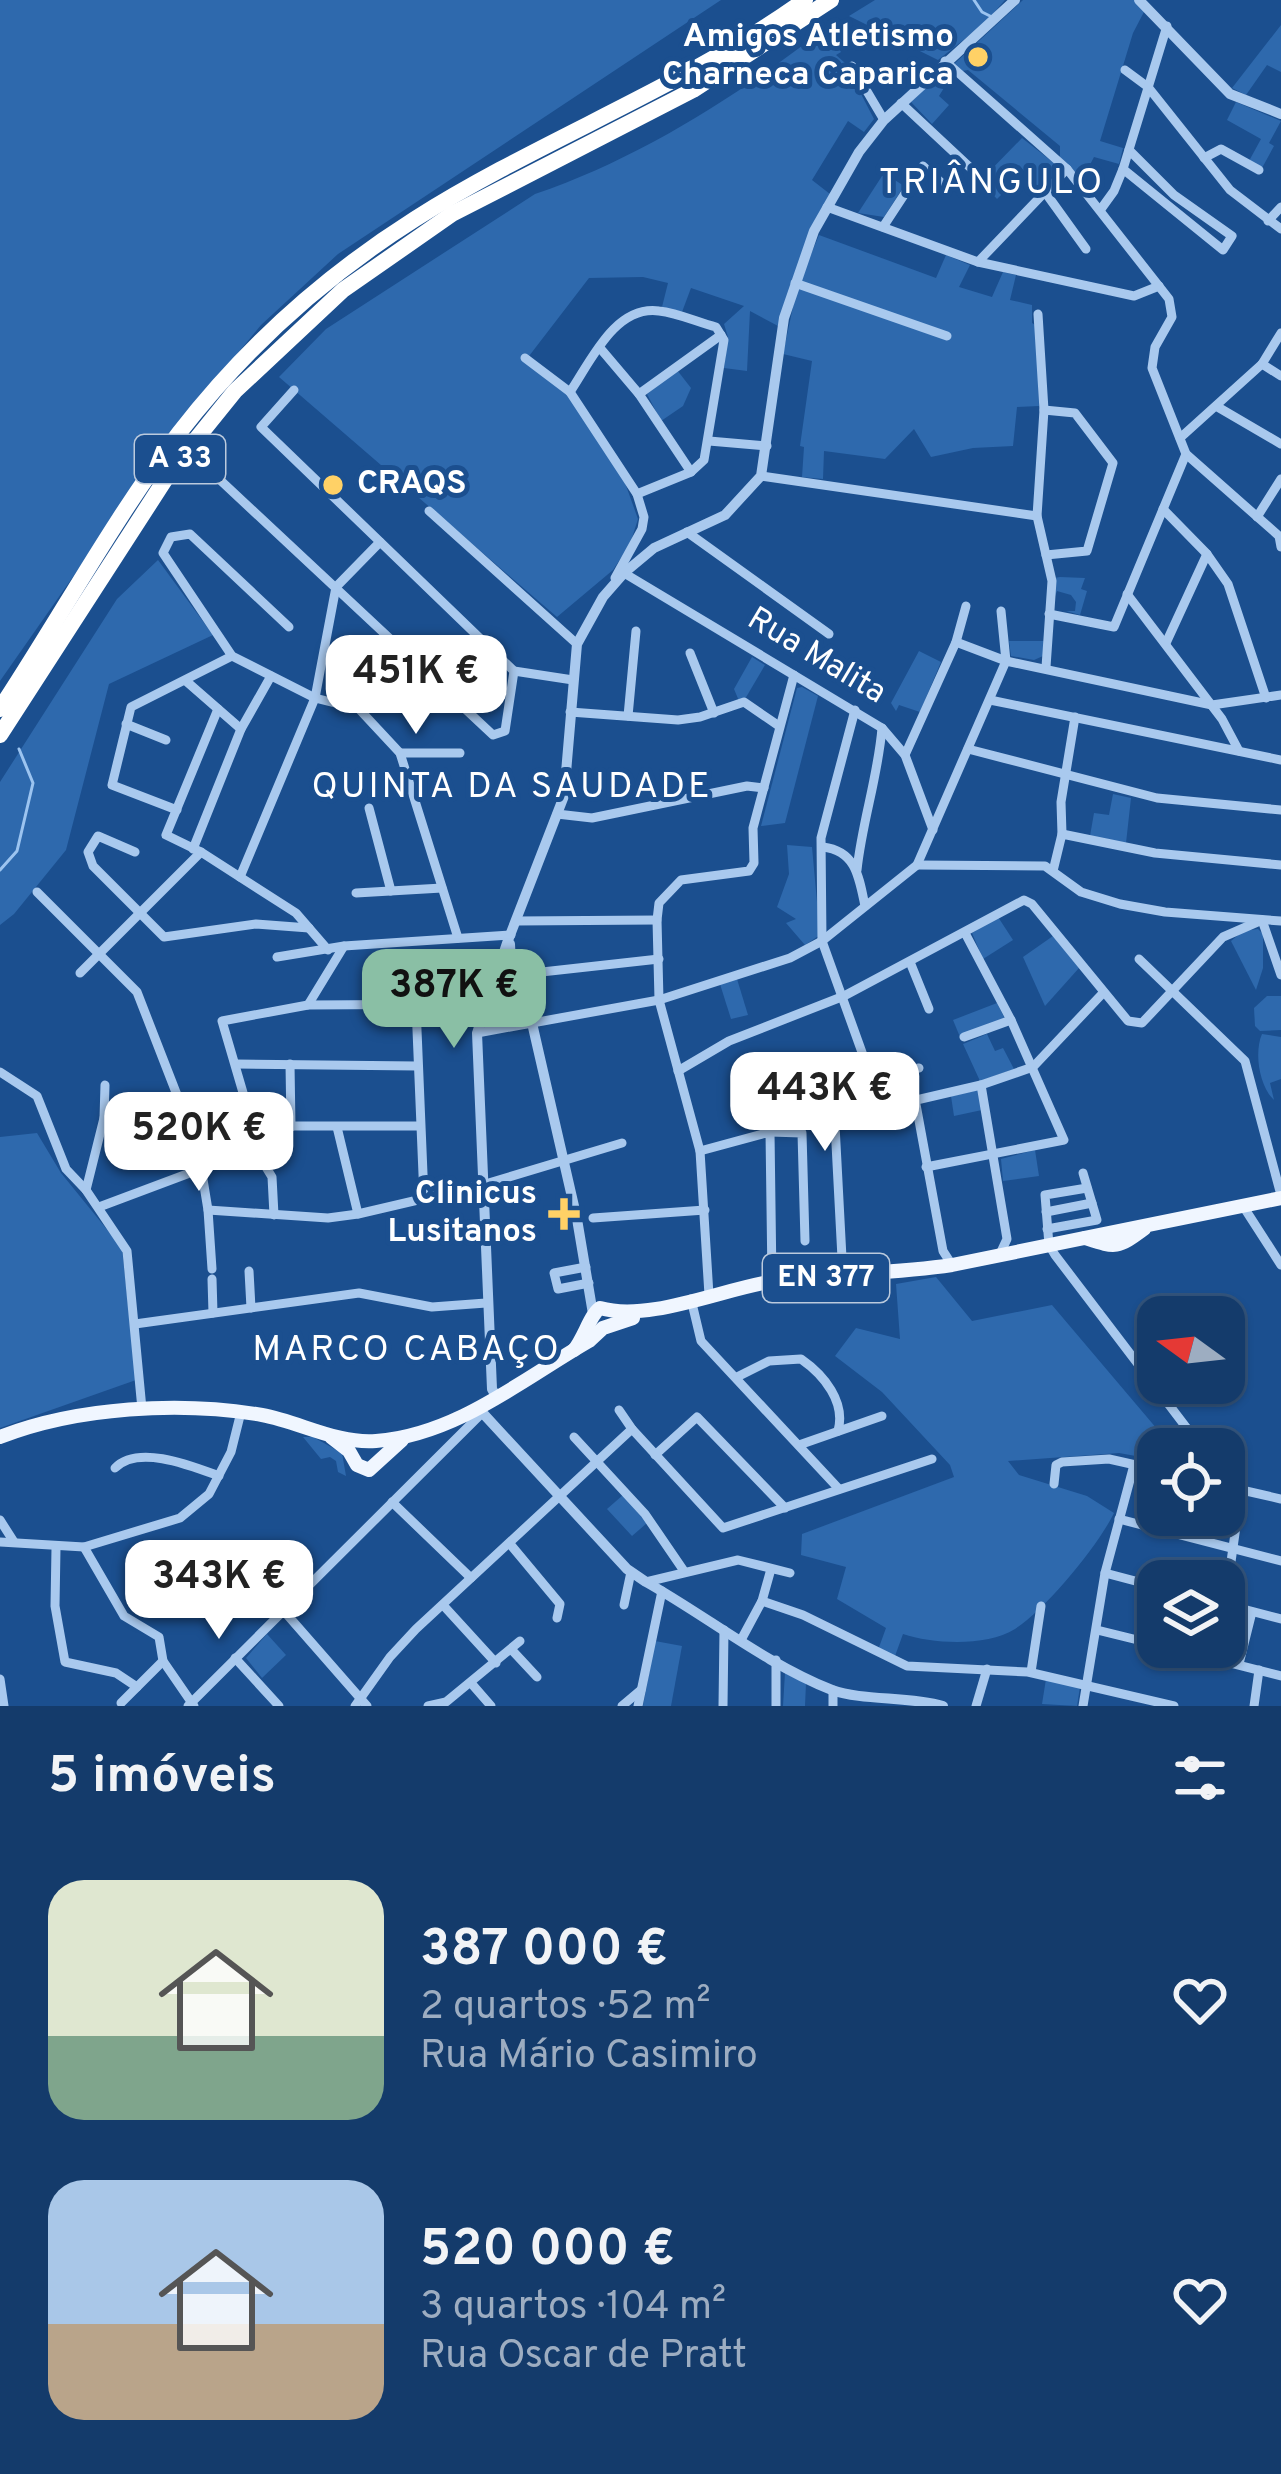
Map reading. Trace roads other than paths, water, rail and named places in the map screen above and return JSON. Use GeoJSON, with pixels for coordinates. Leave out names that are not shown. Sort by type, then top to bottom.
{"type":"FeatureCollection","features":[{"type":"Feature","properties":{"kind":"highway","name":"A 33"},"geometry":{"type":"LineString","coordinates":[[0,710],[181,431],[309,295],[426,212],[700,68],[806,0]]}},
{"type":"Feature","properties":{"kind":"highway","name":"A 33"},"geometry":{"type":"LineString","coordinates":[[0,736],[182,456],[235,391],[343,290],[452,214],[710,80],[831,0]]}},
{"type":"Feature","properties":{"kind":"main road","name":"EN 377"},"geometry":{"type":"LineString","coordinates":[[602,1318],[772,1281],[952,1265],[1000,1255],[1048,1237],[1117,1237],[1151,1223],[1281,1196]]}},
{"type":"Feature","properties":{"kind":"main road"},"geometry":{"type":"LineString","coordinates":[[0,1437],[69,1417],[142,1410],[241,1412],[367,1442],[407,1436],[478,1415],[496,1398],[574,1350],[602,1318]]}},
{"type":"Feature","properties":{"kind":"main road"},"geometry":{"type":"LineString","coordinates":[[327,1435],[357,1465],[369,1470],[407,1436]]}},
{"type":"Feature","properties":{"kind":"main road"},"geometry":{"type":"LineString","coordinates":[[367,1442],[381,1457]]}},
{"type":"Feature","properties":{"kind":"main road"},"geometry":{"type":"LineString","coordinates":[[353,1457],[367,1442]]}},
{"type":"Feature","properties":{"kind":"street"},"geometry":{"type":"LineString","coordinates":[[609,588],[654,548],[725,515],[761,476],[784,318],[827,207],[884,121],[1015,0]]}},
{"type":"Feature","properties":{"kind":"street"},"geometry":{"type":"LineString","coordinates":[[1138,0],[1231,94],[1281,114]]}},
{"type":"Feature","properties":{"kind":"street"},"geometry":{"type":"LineString","coordinates":[[1101,209],[1123,169],[1167,26]]}},
{"type":"Feature","properties":{"kind":"street"},"geometry":{"type":"LineString","coordinates":[[944,62],[1067,169],[1169,298],[1172,317],[1155,347],[1152,368],[1186,454],[1279,536],[1281,547]]}},
{"type":"Feature","properties":{"kind":"street"},"geometry":{"type":"LineString","coordinates":[[852,66],[884,121]]}},
{"type":"Feature","properties":{"kind":"street"},"geometry":{"type":"LineString","coordinates":[[1126,70],[1148,87],[1230,190],[1281,230]]}},
{"type":"Feature","properties":{"kind":"street"},"geometry":{"type":"LineString","coordinates":[[901,103],[976,173]]}},
{"type":"Feature","properties":{"kind":"street"},"geometry":{"type":"LineString","coordinates":[[1204,158],[1221,148],[1259,170]]}},
{"type":"Feature","properties":{"kind":"street"},"geometry":{"type":"LineString","coordinates":[[1123,169],[1223,250],[1232,236],[1174,195],[1129,150]]}},
{"type":"Feature","properties":{"kind":"street"},"geometry":{"type":"LineString","coordinates":[[883,227],[923,166],[945,186]]}},
{"type":"Feature","properties":{"kind":"street"},"geometry":{"type":"LineString","coordinates":[[978,262],[1067,169]]}},
{"type":"Feature","properties":{"kind":"street"},"geometry":{"type":"LineString","coordinates":[[1045,192],[1086,249]]}},
{"type":"Feature","properties":{"kind":"street"},"geometry":{"type":"LineString","coordinates":[[827,207],[978,262],[1134,296],[1159,286]]}},
{"type":"Feature","properties":{"kind":"street"},"geometry":{"type":"LineString","coordinates":[[1268,220],[1281,207]]}},
{"type":"Feature","properties":{"kind":"street"},"geometry":{"type":"LineString","coordinates":[[795,283],[947,336]]}},
{"type":"Feature","properties":{"kind":"street"},"geometry":{"type":"LineString","coordinates":[[570,392],[616,325],[636,311],[659,311],[716,327],[724,340],[704,460],[691,472],[637,494]]}},
{"type":"Feature","properties":{"kind":"street"},"geometry":{"type":"LineString","coordinates":[[1038,314],[1044,410],[1037,515],[1052,581],[1046,667]]}},
{"type":"Feature","properties":{"kind":"street"},"geometry":{"type":"LineString","coordinates":[[1180,438],[1262,364],[1281,333]]}},
{"type":"Feature","properties":{"kind":"street"},"geometry":{"type":"LineString","coordinates":[[639,394],[721,335]]}},
{"type":"Feature","properties":{"kind":"street"},"geometry":{"type":"LineString","coordinates":[[600,348],[639,394],[691,472]]}},
{"type":"Feature","properties":{"kind":"street"},"geometry":{"type":"LineString","coordinates":[[496,1398],[486,1304],[477,1034],[566,790],[577,644],[642,529],[644,517],[637,494],[570,392],[525,358]]}},
{"type":"Feature","properties":{"kind":"street"},"geometry":{"type":"LineString","coordinates":[[1262,364],[1281,376]]}},
{"type":"Feature","properties":{"kind":"street"},"geometry":{"type":"LineString","coordinates":[[295,390],[261,428],[514,671],[573,680]]}},
{"type":"Feature","properties":{"kind":"street"},"geometry":{"type":"LineString","coordinates":[[1216,406],[1281,444]]}},
{"type":"Feature","properties":{"kind":"street"},"geometry":{"type":"LineString","coordinates":[[1044,410],[1075,413],[1113,463],[1087,550],[1046,555]]}},
{"type":"Feature","properties":{"kind":"street"},"geometry":{"type":"LineString","coordinates":[[710,441],[767,446]]}},
{"type":"Feature","properties":{"kind":"street"},"geometry":{"type":"LineString","coordinates":[[1049,614],[1114,627],[1186,454]]}},
{"type":"Feature","properties":{"kind":"street"},"geometry":{"type":"LineString","coordinates":[[761,476],[1037,515]]}},
{"type":"Feature","properties":{"kind":"street"},"geometry":{"type":"LineString","coordinates":[[219,479],[493,735],[505,731],[514,671]]}},
{"type":"Feature","properties":{"kind":"street"},"geometry":{"type":"LineString","coordinates":[[1256,517],[1281,479]]}},
{"type":"Feature","properties":{"kind":"street"},"geometry":{"type":"LineString","coordinates":[[1162,509],[1207,554],[1228,584],[1267,698]]}},
{"type":"Feature","properties":{"kind":"street"},"geometry":{"type":"LineString","coordinates":[[429,512],[577,644]]}},
{"type":"Feature","properties":{"kind":"street"},"geometry":{"type":"LineString","coordinates":[[687,532],[829,634]]}},
{"type":"Feature","properties":{"kind":"street"},"geometry":{"type":"LineString","coordinates":[[290,627],[190,534],[171,537],[163,553],[232,656],[315,698],[359,709],[400,753],[458,938]]}},
{"type":"Feature","properties":{"kind":"street"},"geometry":{"type":"LineString","coordinates":[[240,877],[315,698],[336,587],[380,542]]}},
{"type":"Feature","properties":{"kind":"street"},"geometry":{"type":"LineString","coordinates":[[1166,643],[1207,554]]}},
{"type":"Feature","properties":{"kind":"street","name":"Rua Malita"},"geometry":{"type":"LineString","coordinates":[[624,573],[883,728],[905,755],[933,830]]}},
{"type":"Feature","properties":{"kind":"street"},"geometry":{"type":"LineString","coordinates":[[1127,594],[1212,705],[1239,752]]}},
{"type":"Feature","properties":{"kind":"street"},"geometry":{"type":"LineString","coordinates":[[905,755],[956,642],[966,606]]}},
{"type":"Feature","properties":{"kind":"street"},"geometry":{"type":"LineString","coordinates":[[477,1034],[659,1000],[790,958],[822,941],[917,866],[1006,661],[1001,611]]}},
{"type":"Feature","properties":{"kind":"street"},"geometry":{"type":"LineString","coordinates":[[628,716],[636,631]]}},
{"type":"Feature","properties":{"kind":"street"},"geometry":{"type":"LineString","coordinates":[[956,642],[1006,661],[1212,705],[1281,695]]}},
{"type":"Feature","properties":{"kind":"street"},"geometry":{"type":"LineString","coordinates":[[690,653],[714,713]]}},
{"type":"Feature","properties":{"kind":"street"},"geometry":{"type":"LineString","coordinates":[[177,810],[112,785],[131,707],[232,656]]}},
{"type":"Feature","properties":{"kind":"street"},"geometry":{"type":"LineString","coordinates":[[709,1294],[700,1151],[659,1000],[659,903],[682,880],[749,871],[754,862],[753,828],[794,675]]}},
{"type":"Feature","properties":{"kind":"street"},"geometry":{"type":"LineString","coordinates":[[80,973],[197,850],[241,729],[271,676]]}},
{"type":"Feature","properties":{"kind":"street"},"geometry":{"type":"LineString","coordinates":[[186,681],[241,729]]}},
{"type":"Feature","properties":{"kind":"street"},"geometry":{"type":"LineString","coordinates":[[990,700],[1281,760]]}},
{"type":"Feature","properties":{"kind":"street"},"geometry":{"type":"LineString","coordinates":[[570,712],[678,720],[744,702],[779,726]]}},
{"type":"Feature","properties":{"kind":"street"},"geometry":{"type":"LineString","coordinates":[[218,709],[166,836],[197,850],[296,914],[328,950]]}},
{"type":"Feature","properties":{"kind":"street"},"geometry":{"type":"LineString","coordinates":[[855,710],[821,838],[822,941],[882,1108]]}},
{"type":"Feature","properties":{"kind":"street"},"geometry":{"type":"LineString","coordinates":[[1053,872],[1075,717]]}},
{"type":"Feature","properties":{"kind":"street"},"geometry":{"type":"LineString","coordinates":[[127,724],[166,740]]}},
{"type":"Feature","properties":{"kind":"street"},"geometry":{"type":"LineString","coordinates":[[865,906],[857,870],[860,838],[878,772],[883,728]]}},
{"type":"Feature","properties":{"kind":"street"},"geometry":{"type":"LineString","coordinates":[[968,749],[1157,798],[1281,810]]}},
{"type":"Feature","properties":{"kind":"street"},"geometry":{"type":"LineString","coordinates":[[400,753],[460,753]]}},
{"type":"Feature","properties":{"kind":"street"},"geometry":{"type":"LineString","coordinates":[[557,814],[583,819],[747,786],[764,788]]}},
{"type":"Feature","properties":{"kind":"street"},"geometry":{"type":"LineString","coordinates":[[369,808],[391,891]]}},
{"type":"Feature","properties":{"kind":"street"},"geometry":{"type":"LineString","coordinates":[[1062,834],[1155,854],[1281,865]]}},
{"type":"Feature","properties":{"kind":"street"},"geometry":{"type":"LineString","coordinates":[[135,852],[98,836],[88,853],[93,866],[169,939],[256,924],[309,928]]}},
{"type":"Feature","properties":{"kind":"street"},"geometry":{"type":"LineString","coordinates":[[823,848],[842,853],[857,870]]}},
{"type":"Feature","properties":{"kind":"street"},"geometry":{"type":"LineString","coordinates":[[917,866],[1040,866],[1081,892],[1120,904],[1281,921]]}},
{"type":"Feature","properties":{"kind":"street"},"geometry":{"type":"LineString","coordinates":[[356,893],[442,888]]}},
{"type":"Feature","properties":{"kind":"street"},"geometry":{"type":"LineString","coordinates":[[37,892],[137,992],[203,1168],[213,1313]]}},
{"type":"Feature","properties":{"kind":"street"},"geometry":{"type":"LineString","coordinates":[[677,1071],[729,1040],[844,996],[1018,902],[1028,901],[1128,1021],[1142,1023],[1223,938],[1262,920]]}},
{"type":"Feature","properties":{"kind":"street"},"geometry":{"type":"LineString","coordinates":[[517,921],[657,920]]}},
{"type":"Feature","properties":{"kind":"street"},"geometry":{"type":"LineString","coordinates":[[1262,920],[1281,975]]}},
{"type":"Feature","properties":{"kind":"street"},"geometry":{"type":"LineString","coordinates":[[926,1167],[1064,1140],[1011,1020],[965,933]]}},
{"type":"Feature","properties":{"kind":"street"},"geometry":{"type":"LineString","coordinates":[[277,957],[344,946],[511,935]]}},
{"type":"Feature","properties":{"kind":"street"},"geometry":{"type":"LineString","coordinates":[[511,935],[514,975],[532,1023],[589,1283],[602,1318]]}},
{"type":"Feature","properties":{"kind":"street"},"geometry":{"type":"LineString","coordinates":[[308,1005],[344,946]]}},
{"type":"Feature","properties":{"kind":"street"},"geometry":{"type":"LineString","coordinates":[[496,976],[659,959]]}},
{"type":"Feature","properties":{"kind":"street"},"geometry":{"type":"LineString","coordinates":[[1139,959],[1245,1061],[1281,1196]]}},
{"type":"Feature","properties":{"kind":"street"},"geometry":{"type":"LineString","coordinates":[[910,962],[929,1009]]}},
{"type":"Feature","properties":{"kind":"street"},"geometry":{"type":"LineString","coordinates":[[843,1276],[835,1125],[1033,1067],[1103,993]]}},
{"type":"Feature","properties":{"kind":"street"},"geometry":{"type":"LineString","coordinates":[[244,1096],[222,1021],[308,1005],[487,1004]]}},
{"type":"Feature","properties":{"kind":"street"},"geometry":{"type":"LineString","coordinates":[[416,1006],[424,1198]]}},
{"type":"Feature","properties":{"kind":"street"},"geometry":{"type":"LineString","coordinates":[[964,1037],[1011,1020]]}},
{"type":"Feature","properties":{"kind":"street"},"geometry":{"type":"LineString","coordinates":[[236,1064],[417,1066]]}},
{"type":"Feature","properties":{"kind":"street"},"geometry":{"type":"LineString","coordinates":[[290,1064],[291,1127]]}},
{"type":"Feature","properties":{"kind":"street"},"geometry":{"type":"LineString","coordinates":[[753,1088],[919,1068]]}},
{"type":"Feature","properties":{"kind":"street"},"geometry":{"type":"LineString","coordinates":[[0,1072],[37,1096],[66,1169],[99,1207],[127,1251],[142,1410]]}},
{"type":"Feature","properties":{"kind":"street"},"geometry":{"type":"LineString","coordinates":[[86,1190],[104,1118],[105,1085]]}},
{"type":"Feature","properties":{"kind":"street"},"geometry":{"type":"LineString","coordinates":[[981,1085],[1007,1239],[1000,1255]]}},
{"type":"Feature","properties":{"kind":"street"},"geometry":{"type":"LineString","coordinates":[[915,1100],[943,1251],[952,1265]]}},
{"type":"Feature","properties":{"kind":"street"},"geometry":{"type":"LineString","coordinates":[[104,1118],[185,1118]]}},
{"type":"Feature","properties":{"kind":"street"},"geometry":{"type":"LineString","coordinates":[[99,1207],[203,1168],[275,1126],[418,1126]]}},
{"type":"Feature","properties":{"kind":"street"},"geometry":{"type":"LineString","coordinates":[[337,1127],[358,1214]]}},
{"type":"Feature","properties":{"kind":"street"},"geometry":{"type":"LineString","coordinates":[[700,1151],[770,1132],[802,1133],[806,1241]]}},
{"type":"Feature","properties":{"kind":"street"},"geometry":{"type":"LineString","coordinates":[[770,1132],[772,1281]]}},
{"type":"Feature","properties":{"kind":"street"},"geometry":{"type":"LineString","coordinates":[[250,1141],[272,1177],[274,1215]]}},
{"type":"Feature","properties":{"kind":"street"},"geometry":{"type":"LineString","coordinates":[[208,1210],[328,1218],[358,1214],[482,1185],[622,1143]]}},
{"type":"Feature","properties":{"kind":"street"},"geometry":{"type":"LineString","coordinates":[[1048,1237],[1097,1220],[1083,1173]]}},
{"type":"Feature","properties":{"kind":"street"},"geometry":{"type":"LineString","coordinates":[[1087,1188],[1045,1195],[1048,1237],[1187,1428]]}},
{"type":"Feature","properties":{"kind":"street"},"geometry":{"type":"LineString","coordinates":[[1046,1212],[1092,1203]]}},
{"type":"Feature","properties":{"kind":"street"},"geometry":{"type":"LineString","coordinates":[[1243,1206],[1281,1265]]}},
{"type":"Feature","properties":{"kind":"street"},"geometry":{"type":"LineString","coordinates":[[592,1218],[705,1210]]}},
{"type":"Feature","properties":{"kind":"street"},"geometry":{"type":"LineString","coordinates":[[586,1267],[554,1273],[558,1289],[589,1283]]}},
{"type":"Feature","properties":{"kind":"street"},"geometry":{"type":"LineString","coordinates":[[249,1271],[251,1308]]}},
{"type":"Feature","properties":{"kind":"street"},"geometry":{"type":"LineString","coordinates":[[135,1324],[359,1293],[432,1307],[486,1304]]}},
{"type":"Feature","properties":{"kind":"street"},"geometry":{"type":"LineString","coordinates":[[691,1299],[701,1341],[838,1489]]}},
{"type":"Feature","properties":{"kind":"street"},"geometry":{"type":"LineString","coordinates":[[737,1377],[769,1361],[801,1359],[827,1380],[841,1422],[838,1431]]}},
{"type":"Feature","properties":{"kind":"street"},"geometry":{"type":"LineString","coordinates":[[619,1410],[723,1528],[932,1459]]}},
{"type":"Feature","properties":{"kind":"street"},"geometry":{"type":"LineString","coordinates":[[0,1542],[84,1547],[180,1518],[209,1494],[231,1453],[241,1412]]}},
{"type":"Feature","properties":{"kind":"street"},"geometry":{"type":"LineString","coordinates":[[84,1547],[124,1616],[159,1637],[163,1661],[191,1705],[478,1415],[646,1582],[833,1690],[900,1696],[943,1706]]}},
{"type":"Feature","properties":{"kind":"street"},"geometry":{"type":"LineString","coordinates":[[799,1445],[882,1415]]}},
{"type":"Feature","properties":{"kind":"street"},"geometry":{"type":"LineString","coordinates":[[655,1454],[697,1418],[785,1508]]}},
{"type":"Feature","properties":{"kind":"street"},"geometry":{"type":"LineString","coordinates":[[283,1610],[361,1703],[390,1657],[632,1429]]}},
{"type":"Feature","properties":{"kind":"street"},"geometry":{"type":"LineString","coordinates":[[574,1437],[645,1514],[685,1571]]}},
{"type":"Feature","properties":{"kind":"street"},"geometry":{"type":"LineString","coordinates":[[115,1468],[124,1460],[149,1459],[219,1476]]}},
{"type":"Feature","properties":{"kind":"street"},"geometry":{"type":"LineString","coordinates":[[1054,1484],[1057,1465],[1062,1462],[1109,1459],[1137,1466]]}},
{"type":"Feature","properties":{"kind":"street"},"geometry":{"type":"LineString","coordinates":[[1083,1706],[1106,1574],[1134,1465]]}},
{"type":"Feature","properties":{"kind":"street"},"geometry":{"type":"LineString","coordinates":[[1245,1492],[1281,1499]]}},
{"type":"Feature","properties":{"kind":"street"},"geometry":{"type":"LineString","coordinates":[[392,1502],[471,1579]]}},
{"type":"Feature","properties":{"kind":"street"},"geometry":{"type":"LineString","coordinates":[[1119,1519],[1281,1561]]}},
{"type":"Feature","properties":{"kind":"street"},"geometry":{"type":"LineString","coordinates":[[0,1520],[14,1542]]}},
{"type":"Feature","properties":{"kind":"street"},"geometry":{"type":"LineString","coordinates":[[1231,1560],[1235,1536]]}},
{"type":"Feature","properties":{"kind":"street"},"geometry":{"type":"LineString","coordinates":[[510,1544],[560,1604],[557,1618]]}},
{"type":"Feature","properties":{"kind":"street"},"geometry":{"type":"LineString","coordinates":[[56,1548],[55,1606],[65,1662],[116,1672],[137,1687]]}},
{"type":"Feature","properties":{"kind":"street"},"geometry":{"type":"LineString","coordinates":[[646,1582],[738,1560],[790,1573]]}},
{"type":"Feature","properties":{"kind":"street"},"geometry":{"type":"LineString","coordinates":[[741,1640],[762,1601],[771,1569]]}},
{"type":"Feature","properties":{"kind":"street"},"geometry":{"type":"LineString","coordinates":[[624,1605],[631,1572]]}},
{"type":"Feature","properties":{"kind":"street"},"geometry":{"type":"LineString","coordinates":[[1106,1574],[1137,1582]]}},
{"type":"Feature","properties":{"kind":"street"},"geometry":{"type":"LineString","coordinates":[[638,1706],[662,1591]]}},
{"type":"Feature","properties":{"kind":"street"},"geometry":{"type":"LineString","coordinates":[[762,1601],[803,1615],[907,1666],[1031,1672],[1174,1706]]}},
{"type":"Feature","properties":{"kind":"street"},"geometry":{"type":"LineString","coordinates":[[442,1606],[496,1663]]}},
{"type":"Feature","properties":{"kind":"street"},"geometry":{"type":"LineString","coordinates":[[1031,1672],[1041,1606]]}},
{"type":"Feature","properties":{"kind":"street"},"geometry":{"type":"LineString","coordinates":[[1245,1610],[1281,1619]]}},
{"type":"Feature","properties":{"kind":"street"},"geometry":{"type":"LineString","coordinates":[[1245,1640],[1252,1612]]}},
{"type":"Feature","properties":{"kind":"street"},"geometry":{"type":"LineString","coordinates":[[723,1706],[724,1630]]}},
{"type":"Feature","properties":{"kind":"street"},"geometry":{"type":"LineString","coordinates":[[1096,1630],[1137,1640]]}},
{"type":"Feature","properties":{"kind":"street"},"geometry":{"type":"LineString","coordinates":[[428,1706],[438,1706],[471,1683],[515,1645],[537,1677]]}},
{"type":"Feature","properties":{"kind":"street"},"geometry":{"type":"LineString","coordinates":[[235,1658],[279,1706]]}},
{"type":"Feature","properties":{"kind":"street"},"geometry":{"type":"LineString","coordinates":[[776,1660],[776,1706]]}},
{"type":"Feature","properties":{"kind":"street"},"geometry":{"type":"LineString","coordinates":[[122,1703],[163,1661]]}},
{"type":"Feature","properties":{"kind":"street"},"geometry":{"type":"LineString","coordinates":[[1245,1666],[1281,1676]]}},
{"type":"Feature","properties":{"kind":"street"},"geometry":{"type":"LineString","coordinates":[[976,1706],[987,1669]]}},
{"type":"Feature","properties":{"kind":"street"},"geometry":{"type":"LineString","coordinates":[[1254,1706],[1259,1670]]}},
{"type":"Feature","properties":{"kind":"street"},"geometry":{"type":"LineString","coordinates":[[0,1679],[4,1706]]}},
{"type":"Feature","properties":{"kind":"street"},"geometry":{"type":"LineString","coordinates":[[471,1683],[490,1706]]}},
{"type":"Feature","properties":{"kind":"street"},"geometry":{"type":"LineString","coordinates":[[622,1706],[641,1690]]}},
{"type":"Feature","properties":{"kind":"street"},"geometry":{"type":"LineString","coordinates":[[832,1706],[833,1690]]}},
{"type":"Feature","properties":{"kind":"waterway"},"geometry":{"type":"LineString","coordinates":[[974,0],[990,16]]}},
{"type":"Feature","properties":{"kind":"waterway"},"geometry":{"type":"LineString","coordinates":[[0,870],[17,851],[33,783],[19,749]]}},
{"type":"Feature","properties":{"kind":"place","name":"Amigos Atletismo Charneca Caparica"},"geometry":{"type":"Point","coordinates":[978,57]}},
{"type":"Feature","properties":{"kind":"place","name":"CRAQS"},"geometry":{"type":"Point","coordinates":[333,485]}},
{"type":"Feature","properties":{"kind":"place","name":"Clinicus Lusitanos"},"geometry":{"type":"Point","coordinates":[564,1214]}},
{"type":"Feature","properties":{"kind":"district","name":"TRIÂNGULO"},"geometry":{"type":"Point","coordinates":[992,184]}},
{"type":"Feature","properties":{"kind":"district","name":"QUINTA DA SAUDADE"},"geometry":{"type":"Point","coordinates":[512,788]}},
{"type":"Feature","properties":{"kind":"district","name":"MARCO CABAÇO"},"geometry":{"type":"Point","coordinates":[407,1351]}}]}
